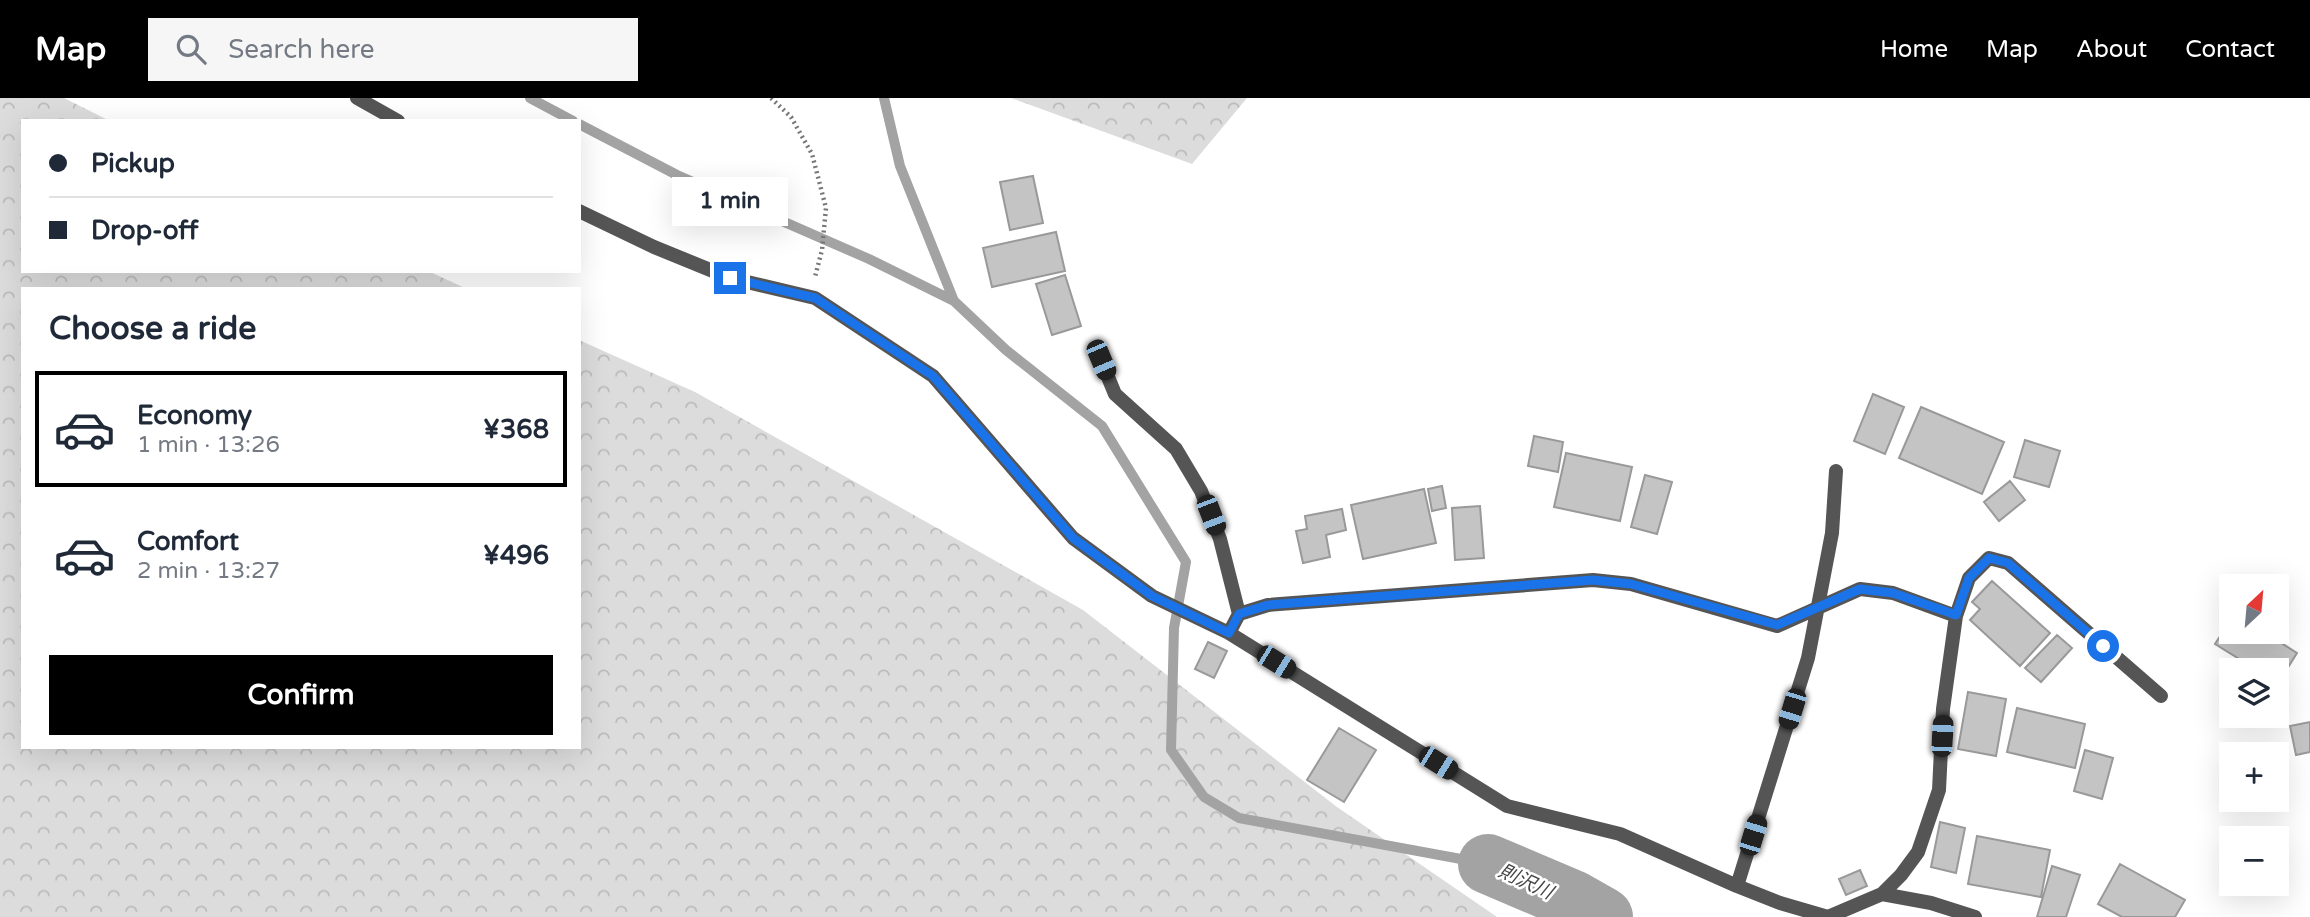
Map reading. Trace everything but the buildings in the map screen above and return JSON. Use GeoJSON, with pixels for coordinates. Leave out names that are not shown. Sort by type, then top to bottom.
{"type":"FeatureCollection","features":[{"type":"Feature","properties":{"kind":"street"},"geometry":{"type":"LineString","coordinates":[[357,98],[394,119]]}},
{"type":"Feature","properties":{"kind":"street"},"geometry":{"type":"LineString","coordinates":[[581,212],[653,247],[730,278],[815,298],[933,376],[1073,538],[1152,596],[1229,633],[1507,806],[1620,834],[1737,886],[1828,917],[1882,894],[1918,852],[1939,790],[1943,709],[1956,615],[1969,578],[1989,558],[2008,563],[2161,696]]}},
{"type":"Feature","properties":{"kind":"street"},"geometry":{"type":"LineString","coordinates":[[1101,360],[1115,394],[1176,449],[1201,491],[1220,539],[1239,614],[1229,633]]}},
{"type":"Feature","properties":{"kind":"street"},"geometry":{"type":"LineString","coordinates":[[1737,886],[1808,658],[1832,533],[1836,471]]}},
{"type":"Feature","properties":{"kind":"street"},"geometry":{"type":"LineString","coordinates":[[1239,614],[1268,605],[1593,580],[1631,584],[1777,625],[1860,589],[1893,593],[1956,615]]}},
{"type":"Feature","properties":{"kind":"street"},"geometry":{"type":"LineString","coordinates":[[1882,894],[1931,903],[1975,917]]}},
{"type":"Feature","properties":{"kind":"path"},"geometry":{"type":"LineString","coordinates":[[771,98],[791,117],[812,154],[826,208],[822,250],[814,285],[815,298]]}},
{"type":"Feature","properties":{"kind":"green space"},"geometry":{"type":"Polygon","coordinates":[[[0,98],[64,98],[106,119],[21,119],[21,273],[432,273],[463,287],[21,287],[21,749],[581,749],[581,341],[695,392],[1083,610],[1337,807],[1497,917],[0,917],[0,98]]]}},
{"type":"Feature","properties":{"kind":"green space"},"geometry":{"type":"Polygon","coordinates":[[[1011,98],[1247,98],[1192,164],[1011,98]]]}},
{"type":"Feature","properties":{"kind":"waterway"},"geometry":{"type":"LineString","coordinates":[[530,98],[569,119]]}},
{"type":"Feature","properties":{"kind":"waterway"},"geometry":{"type":"LineString","coordinates":[[884,98],[900,166],[954,301]]}},
{"type":"Feature","properties":{"kind":"waterway"},"geometry":{"type":"LineString","coordinates":[[581,125],[677,175],[869,259],[954,301],[1006,350],[1102,426],[1186,562],[1174,628],[1171,750],[1204,797],[1239,818],[1488,864]]}},
{"type":"Feature","properties":{"kind":"waterway","name":"則沢川"},"geometry":{"type":"LineString","coordinates":[[1488,864],[1573,900],[1603,917]]}},
{"type":"Feature","properties":{"kind":"route"},"geometry":{"type":"LineString","coordinates":[[730,278],[815,298],[933,376],[1073,538],[1152,596],[1229,633],[1239,614],[1268,605],[1593,580],[1631,584],[1777,625],[1860,589],[1893,593],[1956,615],[1969,578],[1989,558],[2008,563],[2103,646]]}}]}
